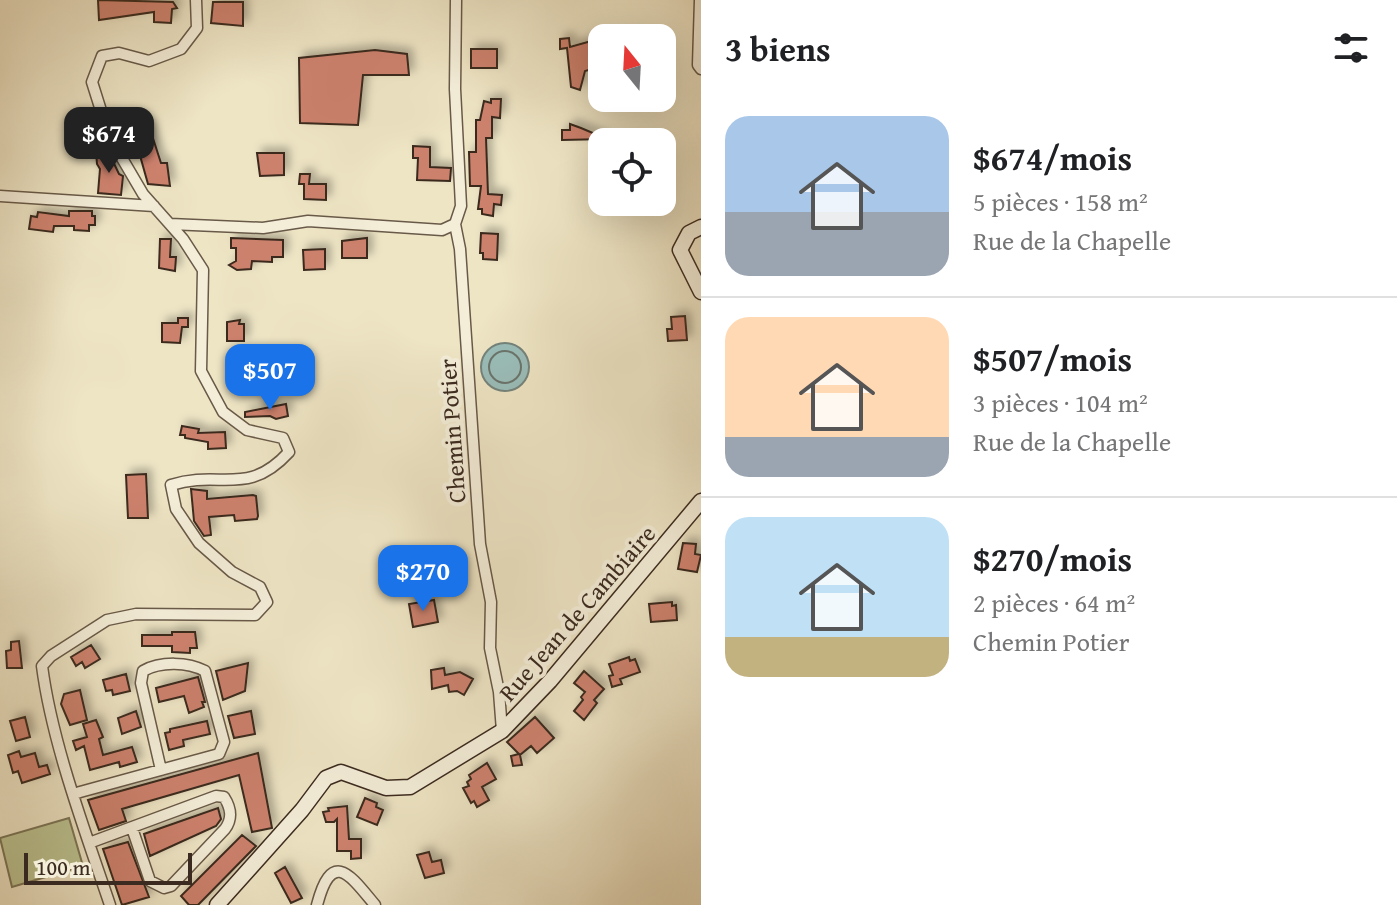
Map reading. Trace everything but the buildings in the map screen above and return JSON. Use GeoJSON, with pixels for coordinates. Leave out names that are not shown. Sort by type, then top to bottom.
{"type":"FeatureCollection","features":[{"type":"Feature","properties":{"kind":"main road"},"geometry":{"type":"LineString","coordinates":[[701,227],[689,233],[680,250],[701,292]]}},
{"type":"Feature","properties":{"kind":"main road","name":"Rue Jean de Cambiaire"},"geometry":{"type":"LineString","coordinates":[[217,905],[302,810],[326,778],[341,772],[386,788],[410,787],[502,731],[550,681],[701,501]]}},
{"type":"Feature","properties":{"kind":"street"},"geometry":{"type":"LineString","coordinates":[[110,905],[74,794],[45,690],[42,666],[51,656],[107,620],[136,614],[255,615],[267,602],[260,587],[232,572],[199,543],[176,509],[171,485],[187,480],[250,480],[278,464],[289,452],[283,438],[247,430],[223,412],[201,371],[203,270],[183,239],[143,194],[109,136],[92,82],[102,56],[119,53],[149,61],[181,49],[197,28],[196,0]]}},
{"type":"Feature","properties":{"kind":"street","name":"Chemin Potier"},"geometry":{"type":"LineString","coordinates":[[456,0],[455,89],[461,206],[455,224],[460,249],[480,544],[491,602],[490,648],[499,692],[502,731]]}},
{"type":"Feature","properties":{"kind":"street"},"geometry":{"type":"LineString","coordinates":[[700,0],[698,65],[701,69]]}},
{"type":"Feature","properties":{"kind":"street"},"geometry":{"type":"LineString","coordinates":[[0,196],[154,206]]}},
{"type":"Feature","properties":{"kind":"street"},"geometry":{"type":"LineString","coordinates":[[170,224],[263,228],[308,221],[442,230],[455,224]]}},
{"type":"Feature","properties":{"kind":"street"},"geometry":{"type":"LineString","coordinates":[[74,794],[161,770],[219,754],[224,742],[205,671],[194,665],[153,665],[143,671],[141,683],[161,770]]}},
{"type":"Feature","properties":{"kind":"street"},"geometry":{"type":"LineString","coordinates":[[89,843],[216,796],[224,797],[230,812],[231,821],[225,829],[171,886],[164,888],[156,887],[150,881],[132,828]]}},
{"type":"Feature","properties":{"kind":"street"},"geometry":{"type":"LineString","coordinates":[[317,905],[326,878],[330,873],[339,871],[350,876],[375,905]]}},
{"type":"Feature","properties":{"kind":"green space"},"geometry":{"type":"Polygon","coordinates":[[[69,818],[83,866],[12,887],[0,838],[69,818]]]}},
{"type":"Feature","properties":{"kind":"water"},"geometry":{"type":"Polygon","coordinates":[[[505,343],[522,350],[529,367],[522,384],[505,391],[488,384],[481,367],[488,350],[505,343]]]}}]}
